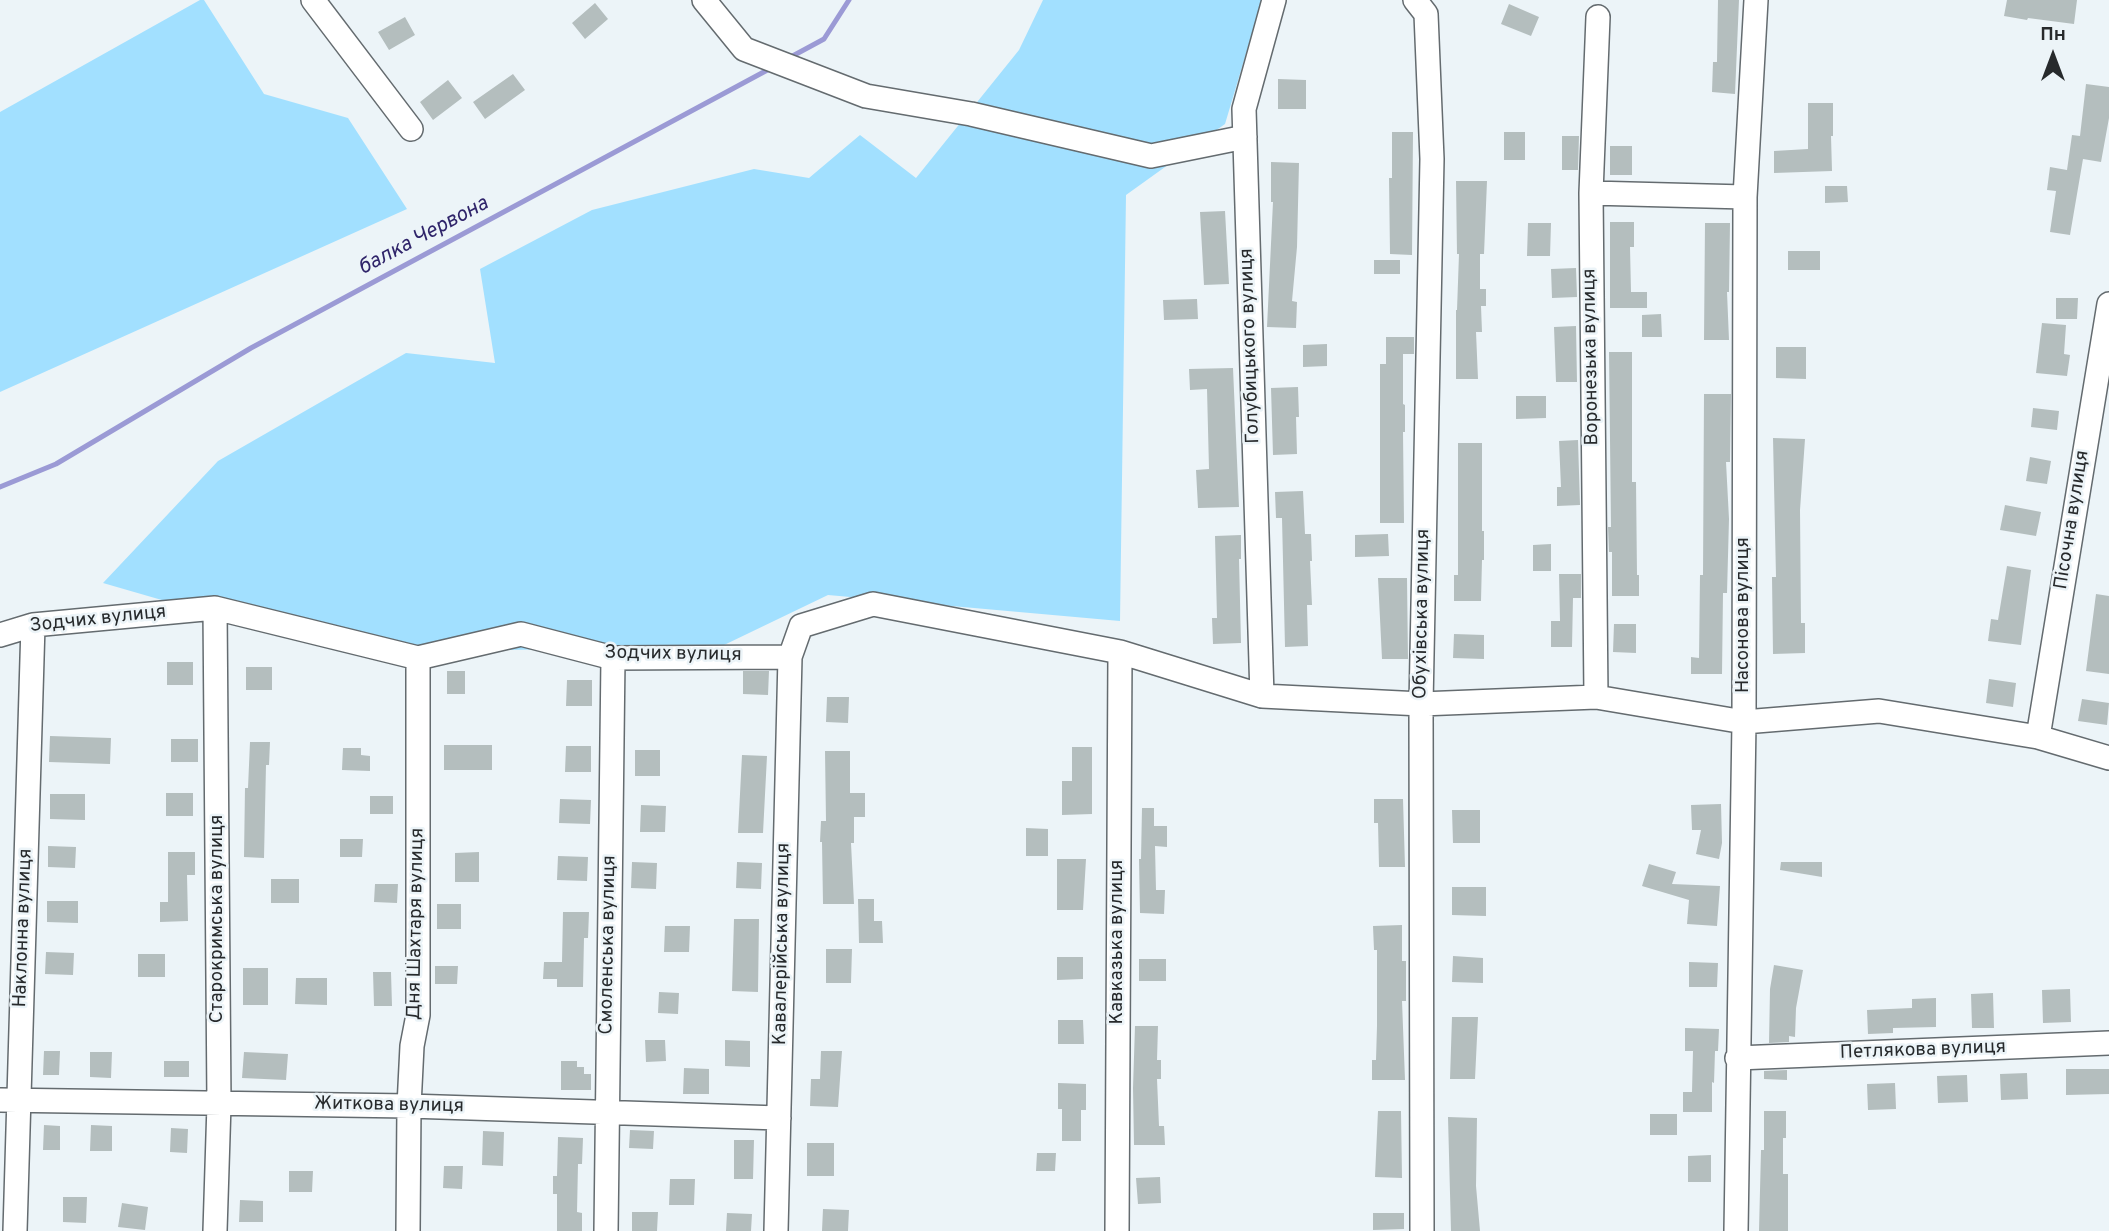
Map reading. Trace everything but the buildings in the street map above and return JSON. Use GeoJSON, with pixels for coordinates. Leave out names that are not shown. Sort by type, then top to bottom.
{"type":"FeatureCollection","features":[{"type":"Feature","properties":{"kind":"street"},"geometry":{"type":"LineString","coordinates":[[313,0],[411,129]]}},
{"type":"Feature","properties":{"kind":"street"},"geometry":{"type":"LineString","coordinates":[[704,0],[744,49],[866,96],[971,114],[1150,156],[1245,137]]}},
{"type":"Feature","properties":{"kind":"street","name":"Голубицького вулиця"},"geometry":{"type":"LineString","coordinates":[[1262,696],[1244,109],[1274,0]]}},
{"type":"Feature","properties":{"kind":"street","name":"Обухівська вулиця"},"geometry":{"type":"LineString","coordinates":[[1415,0],[1426,14],[1432,159],[1421,704],[1422,1231]]}},
{"type":"Feature","properties":{"kind":"street","name":"Насонова вулиця"},"geometry":{"type":"LineString","coordinates":[[1736,1231],[1744,722],[1745,197],[1756,0]]}},
{"type":"Feature","properties":{"kind":"street","name":"Воронезька вулиця"},"geometry":{"type":"LineString","coordinates":[[1596,697],[1591,193],[1598,17]]}},
{"type":"Feature","properties":{"kind":"street"},"geometry":{"type":"LineString","coordinates":[[1591,193],[1745,197]]}},
{"type":"Feature","properties":{"kind":"street","name":"Пісочна вулиця"},"geometry":{"type":"LineString","coordinates":[[2038,737],[2109,304]]}},
{"type":"Feature","properties":{"kind":"street"},"geometry":{"type":"LineString","coordinates":[[790,657],[801,626],[873,604],[1120,652],[1262,696],[1421,704],[1596,697],[1744,722],[1879,711],[2038,737],[2109,758]]}},
{"type":"Feature","properties":{"kind":"street","name":"Зодчих вулиця"},"geometry":{"type":"LineString","coordinates":[[0,635],[33,625],[215,608],[418,658],[521,634],[613,658],[790,657]]}},
{"type":"Feature","properties":{"kind":"street","name":"Старокримська вулиця"},"geometry":{"type":"LineString","coordinates":[[215,608],[219,1104],[215,1231]]}},
{"type":"Feature","properties":{"kind":"street","name":"Наклонна вулиця"},"geometry":{"type":"LineString","coordinates":[[15,1231],[10,1101],[33,625]]}},
{"type":"Feature","properties":{"kind":"street","name":"Кавказька вулиця"},"geometry":{"type":"LineString","coordinates":[[1117,1231],[1120,652]]}},
{"type":"Feature","properties":{"kind":"street","name":"Кавалерійська вулиця"},"geometry":{"type":"LineString","coordinates":[[776,1231],[790,657]]}},
{"type":"Feature","properties":{"kind":"street","name":"Дня Шахтаря вулиця"},"geometry":{"type":"LineString","coordinates":[[408,1231],[408,1106],[412,1046],[418,1014],[418,658]]}},
{"type":"Feature","properties":{"kind":"street","name":"Смоленська вулиця"},"geometry":{"type":"LineString","coordinates":[[606,1231],[613,658]]}},
{"type":"Feature","properties":{"kind":"street","name":"Петлякова вулиця"},"geometry":{"type":"LineString","coordinates":[[1737,1058],[2109,1043]]}},
{"type":"Feature","properties":{"kind":"street","name":"Житкова вулиця"},"geometry":{"type":"LineString","coordinates":[[10,1101],[408,1106],[779,1118]]}},
{"type":"Feature","properties":{"kind":"shaded area"},"geometry":{"type":"Polygon","coordinates":[[[204,0],[264,94],[348,118],[407,209],[0,392],[0,112],[204,0]]]}},
{"type":"Feature","properties":{"kind":"shaded area"},"geometry":{"type":"Polygon","coordinates":[[[1043,0],[1262,0],[1225,124],[1126,195],[1120,621],[828,595],[722,646],[345,653],[103,583],[218,461],[406,353],[495,363],[480,269],[592,210],[754,169],[809,178],[860,135],[916,178],[1019,50],[1043,0]]]}},
{"type":"Feature","properties":{"kind":"waterway","name":"балка Червона"},"geometry":{"type":"LineString","coordinates":[[787,59],[824,39],[849,0]]}},
{"type":"Feature","properties":{"kind":"waterway","name":"балка Червона"},"geometry":{"type":"LineString","coordinates":[[0,487],[56,464],[251,348],[773,67]]}}]}
